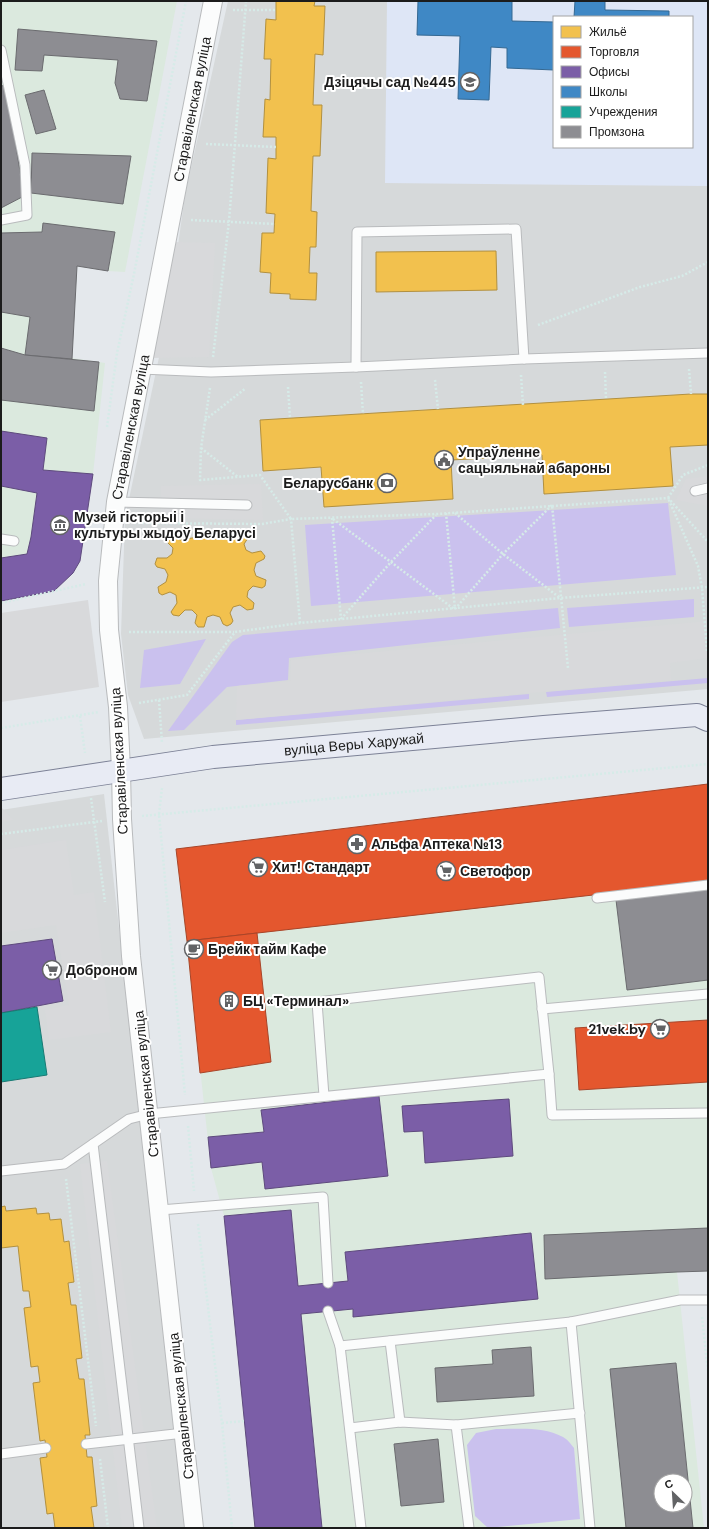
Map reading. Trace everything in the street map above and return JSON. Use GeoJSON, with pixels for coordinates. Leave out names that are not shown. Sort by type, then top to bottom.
{"type":"FeatureCollection","features":[{"type":"Feature","properties":{"kind":"main road","name":"вуліца Веры Харужай"},"geometry":{"type":"LineString","coordinates":[[1,789],[122,770],[221,757],[544,727],[704,716]]}},
{"type":"Feature","properties":{"kind":"street","name":"Старавіленская вуліца"},"geometry":{"type":"LineString","coordinates":[[194,1528],[131,956],[122,818],[122,770],[118,707],[109,630],[108,581],[116,502],[212,5]]}},
{"type":"Feature","properties":{"kind":"lane"},"geometry":{"type":"LineString","coordinates":[[1,50],[25,165],[27,215],[1,220]]}},
{"type":"Feature","properties":{"kind":"lane"},"geometry":{"type":"LineString","coordinates":[[356,367],[357,232],[516,229],[524,359]]}},
{"type":"Feature","properties":{"kind":"lane"},"geometry":{"type":"LineString","coordinates":[[141,369],[211,372],[708,353]]}},
{"type":"Feature","properties":{"kind":"lane"},"geometry":{"type":"LineString","coordinates":[[695,491],[708,488]]}},
{"type":"Feature","properties":{"kind":"lane"},"geometry":{"type":"LineString","coordinates":[[116,502],[247,505]]}},
{"type":"Feature","properties":{"kind":"lane"},"geometry":{"type":"LineString","coordinates":[[1,539],[14,541]]}},
{"type":"Feature","properties":{"kind":"lane"},"geometry":{"type":"LineString","coordinates":[[597,898],[708,885]]}},
{"type":"Feature","properties":{"kind":"lane"},"geometry":{"type":"LineString","coordinates":[[324,1096],[317,1002],[539,977],[552,1115],[708,1112]]}},
{"type":"Feature","properties":{"kind":"lane"},"geometry":{"type":"LineString","coordinates":[[542,1009],[708,994]]}},
{"type":"Feature","properties":{"kind":"lane"},"geometry":{"type":"LineString","coordinates":[[1,1171],[64,1164],[129,1119],[149,1114],[549,1074]]}},
{"type":"Feature","properties":{"kind":"lane"},"geometry":{"type":"LineString","coordinates":[[93,1144],[139,1528]]}},
{"type":"Feature","properties":{"kind":"lane"},"geometry":{"type":"LineString","coordinates":[[160,1210],[323,1197],[328,1283]]}},
{"type":"Feature","properties":{"kind":"lane"},"geometry":{"type":"LineString","coordinates":[[340,1346],[572,1322],[680,1300],[704,1300]]}},
{"type":"Feature","properties":{"kind":"lane"},"geometry":{"type":"LineString","coordinates":[[328,1311],[340,1346],[361,1528]]}},
{"type":"Feature","properties":{"kind":"lane"},"geometry":{"type":"LineString","coordinates":[[572,1322],[590,1528]]}},
{"type":"Feature","properties":{"kind":"lane"},"geometry":{"type":"LineString","coordinates":[[390,1341],[400,1422]]}},
{"type":"Feature","properties":{"kind":"lane"},"geometry":{"type":"LineString","coordinates":[[350,1428],[400,1422],[456,1425],[580,1412]]}},
{"type":"Feature","properties":{"kind":"lane"},"geometry":{"type":"LineString","coordinates":[[456,1425],[469,1528]]}},
{"type":"Feature","properties":{"kind":"lane"},"geometry":{"type":"LineString","coordinates":[[86,1444],[184,1433]]}},
{"type":"Feature","properties":{"kind":"lane"},"geometry":{"type":"LineString","coordinates":[[1,1454],[46,1448]]}},
{"type":"Feature","properties":{"kind":"path"},"geometry":{"type":"LineString","coordinates":[[246,1],[229,221],[210,390],[201,448],[200,480],[260,475],[291,519],[300,623]]}},
{"type":"Feature","properties":{"kind":"path"},"geometry":{"type":"LineString","coordinates":[[212,5],[245,10],[276,10]]}},
{"type":"Feature","properties":{"kind":"path"},"geometry":{"type":"LineString","coordinates":[[185,144],[276,147]]}},
{"type":"Feature","properties":{"kind":"path"},"geometry":{"type":"LineString","coordinates":[[170,219],[275,224]]}},
{"type":"Feature","properties":{"kind":"path"},"geometry":{"type":"LineString","coordinates":[[522,331],[640,286],[682,276],[708,262]]}},
{"type":"Feature","properties":{"kind":"path"},"geometry":{"type":"LineString","coordinates":[[689,366],[691,394]]}},
{"type":"Feature","properties":{"kind":"path"},"geometry":{"type":"LineString","coordinates":[[604,370],[606,400]]}},
{"type":"Feature","properties":{"kind":"path"},"geometry":{"type":"LineString","coordinates":[[521,374],[523,405]]}},
{"type":"Feature","properties":{"kind":"path"},"geometry":{"type":"LineString","coordinates":[[435,378],[438,409]]}},
{"type":"Feature","properties":{"kind":"path"},"geometry":{"type":"LineString","coordinates":[[361,382],[362,414]]}},
{"type":"Feature","properties":{"kind":"path"},"geometry":{"type":"LineString","coordinates":[[288,387],[290,418]]}},
{"type":"Feature","properties":{"kind":"path"},"geometry":{"type":"LineString","coordinates":[[205,420],[246,388]]}},
{"type":"Feature","properties":{"kind":"path"},"geometry":{"type":"LineString","coordinates":[[201,448],[238,477]]}},
{"type":"Feature","properties":{"kind":"path"},"geometry":{"type":"LineString","coordinates":[[668,498],[683,475],[708,465]]}},
{"type":"Feature","properties":{"kind":"path"},"geometry":{"type":"LineString","coordinates":[[129,523],[262,524],[291,519],[437,514],[668,498]]}},
{"type":"Feature","properties":{"kind":"path"},"geometry":{"type":"LineString","coordinates":[[668,498],[708,542]]}},
{"type":"Feature","properties":{"kind":"path"},"geometry":{"type":"LineString","coordinates":[[668,498],[698,566],[702,588],[707,651]]}},
{"type":"Feature","properties":{"kind":"path"},"geometry":{"type":"LineString","coordinates":[[455,609],[503,554],[552,505]]}},
{"type":"Feature","properties":{"kind":"path"},"geometry":{"type":"LineString","coordinates":[[552,505],[568,668]]}},
{"type":"Feature","properties":{"kind":"path"},"geometry":{"type":"LineString","coordinates":[[454,512],[503,554],[560,598]]}},
{"type":"Feature","properties":{"kind":"path"},"geometry":{"type":"LineString","coordinates":[[446,513],[455,609]]}},
{"type":"Feature","properties":{"kind":"path"},"geometry":{"type":"LineString","coordinates":[[341,619],[391,562],[437,514]]}},
{"type":"Feature","properties":{"kind":"path"},"geometry":{"type":"LineString","coordinates":[[332,518],[455,609]]}},
{"type":"Feature","properties":{"kind":"path"},"geometry":{"type":"LineString","coordinates":[[332,518],[341,619]]}},
{"type":"Feature","properties":{"kind":"path"},"geometry":{"type":"LineString","coordinates":[[1,603],[86,584]]}},
{"type":"Feature","properties":{"kind":"path"},"geometry":{"type":"LineString","coordinates":[[124,632],[235,632],[300,623],[560,598],[708,587]]}},
{"type":"Feature","properties":{"kind":"path"},"geometry":{"type":"LineString","coordinates":[[136,704],[187,695],[235,632]]}},
{"type":"Feature","properties":{"kind":"path"},"geometry":{"type":"LineString","coordinates":[[159,700],[162,747]]}},
{"type":"Feature","properties":{"kind":"path"},"geometry":{"type":"LineString","coordinates":[[1,728],[80,716],[86,760]]}},
{"type":"Feature","properties":{"kind":"path"},"geometry":{"type":"LineString","coordinates":[[159,814],[708,764]]}},
{"type":"Feature","properties":{"kind":"path"},"geometry":{"type":"LineString","coordinates":[[162,786],[159,814],[186,1110],[222,1423],[232,1528]]}},
{"type":"Feature","properties":{"kind":"path"},"geometry":{"type":"LineString","coordinates":[[1,834],[95,821],[90,790]]}},
{"type":"Feature","properties":{"kind":"path"},"geometry":{"type":"LineString","coordinates":[[64,1164],[108,1528]]}},
{"type":"Feature","properties":{"kind":"path"},"geometry":{"type":"LineString","coordinates":[[704,1300],[708,1372]]}},
{"type":"Feature","properties":{"kind":"path"},"geometry":{"type":"LineString","coordinates":[[222,1423],[244,1421]]}},
{"type":"Feature","properties":{"kind":"shaded area"},"geometry":{"type":"Polygon","coordinates":[[[1,1],[177,1],[125,272],[77,266],[72,358],[105,363],[93,474],[82,545],[62,583],[54,591],[1,601],[1,1]]]}},
{"type":"Feature","properties":{"kind":"shaded area"},"geometry":{"type":"Polygon","coordinates":[[[228,1],[708,1],[708,689],[144,739],[128,695],[121,634],[125,518],[169,310],[185,195],[228,1]]]}},
{"type":"Feature","properties":{"kind":"shaded area","name":"Дзіцячы сад №445"},"geometry":{"type":"Polygon","coordinates":[[[387,1],[708,1],[708,186],[385,183],[387,1]]]}},
{"type":"Feature","properties":{"kind":"shaded area"},"geometry":{"type":"Polygon","coordinates":[[[170,242],[215,243],[209,357],[151,358],[170,242]]]}},
{"type":"Feature","properties":{"kind":"shaded area"},"geometry":{"type":"Polygon","coordinates":[[[708,476],[708,506],[676,500],[686,479],[708,476]]]}},
{"type":"Feature","properties":{"kind":"shaded area"},"geometry":{"type":"Polygon","coordinates":[[[261,484],[263,520],[161,518],[161,486],[261,484]]]}},
{"type":"Feature","properties":{"kind":"shaded area"},"geometry":{"type":"Polygon","coordinates":[[[668,503],[676,575],[311,606],[305,525],[668,503]]]}},
{"type":"Feature","properties":{"kind":"shaded area"},"geometry":{"type":"Polygon","coordinates":[[[694,599],[694,617],[569,627],[567,608],[694,599]]]}},
{"type":"Feature","properties":{"kind":"shaded area"},"geometry":{"type":"Polygon","coordinates":[[[88,600],[99,687],[1,702],[1,613],[88,600]]]}},
{"type":"Feature","properties":{"kind":"shaded area"},"geometry":{"type":"Polygon","coordinates":[[[558,608],[560,628],[289,658],[288,680],[227,687],[184,730],[168,731],[232,642],[243,635],[558,608]]]}},
{"type":"Feature","properties":{"kind":"shaded area"},"geometry":{"type":"Polygon","coordinates":[[[708,621],[708,665],[707,658],[670,663],[671,680],[236,720],[237,686],[290,681],[291,660],[708,621]]]}},
{"type":"Feature","properties":{"kind":"shaded area"},"geometry":{"type":"Polygon","coordinates":[[[206,639],[180,684],[140,688],[144,650],[206,639]]]}},
{"type":"Feature","properties":{"kind":"shaded area"},"geometry":{"type":"Polygon","coordinates":[[[708,678],[708,683],[547,697],[546,692],[708,678]]]}},
{"type":"Feature","properties":{"kind":"shaded area"},"geometry":{"type":"Polygon","coordinates":[[[529,694],[529,699],[236,725],[236,720],[529,694]]]}},
{"type":"Feature","properties":{"kind":"shaded area"},"geometry":{"type":"Polygon","coordinates":[[[708,784],[708,1271],[677,1272],[704,1528],[255,1528],[224,1216],[211,1168],[176,849],[708,784]]]}},
{"type":"Feature","properties":{"kind":"shaded area"},"geometry":{"type":"Polygon","coordinates":[[[104,794],[186,1528],[1,1528],[1,810],[104,794]]]}},
{"type":"Feature","properties":{"kind":"shaded area"},"geometry":{"type":"Polygon","coordinates":[[[1,807],[13,820],[1,822],[1,807]]]}},
{"type":"Feature","properties":{"kind":"shaded area"},"geometry":{"type":"Polygon","coordinates":[[[66,840],[74,895],[94,892],[111,1032],[49,1040],[45,1010],[69,1005],[56,925],[1,933],[1,850],[66,840]]]}},
{"type":"Feature","properties":{"kind":"shaded area"},"geometry":{"type":"Polygon","coordinates":[[[107,1161],[157,1528],[122,1528],[80,1164],[107,1161]]]}},
{"type":"Feature","properties":{"kind":"shaded area"},"geometry":{"type":"Polygon","coordinates":[[[496,1429],[547,1431],[555,1433],[569,1442],[574,1448],[580,1519],[488,1528],[475,1516],[467,1445],[476,1433],[496,1429]]]}},
{"type":"Feature","properties":{"kind":"building: Жильё"},"geometry":{"type":"Polygon","coordinates":[[[276,1],[315,1],[314,6],[325,6],[323,55],[315,54],[313,105],[322,105],[320,156],[313,156],[311,211],[317,212],[316,247],[310,247],[309,273],[317,273],[316,300],[290,299],[290,294],[270,293],[271,273],[260,272],[262,233],[274,233],[275,214],[266,213],[268,158],[276,159],[276,137],[263,137],[265,99],[270,100],[271,59],[264,59],[266,19],[276,20],[276,1]]]}},
{"type":"Feature","properties":{"kind":"building: Жильё"},"geometry":{"type":"Polygon","coordinates":[[[496,251],[497,290],[376,292],[376,252],[496,251]]]}},
{"type":"Feature","properties":{"kind":"building: Жильё"},"geometry":{"type":"Polygon","coordinates":[[[708,394],[708,445],[670,447],[673,486],[544,494],[542,455],[451,460],[453,499],[324,507],[321,467],[263,471],[260,420],[708,394]]]}},
{"type":"Feature","properties":{"kind":"building: Жильё"},"geometry":{"type":"Polygon","coordinates":[[[242,530],[247,531],[250,535],[244,544],[246,550],[252,553],[261,551],[265,556],[264,559],[256,563],[254,570],[256,576],[266,580],[265,586],[262,588],[253,586],[248,591],[247,597],[254,603],[253,609],[247,610],[240,605],[233,607],[230,613],[233,621],[227,626],[223,624],[220,617],[213,615],[207,617],[204,627],[198,627],[195,623],[197,615],[192,610],[185,610],[179,616],[173,615],[171,612],[177,603],[176,595],[170,592],[162,595],[159,593],[158,587],[166,582],[168,575],[165,569],[157,567],[155,564],[157,558],[167,558],[172,554],[173,548],[166,541],[168,537],[174,535],[180,540],[198,537],[199,533],[217,532],[219,536],[236,536],[242,530]]]}},
{"type":"Feature","properties":{"kind":"building: Жильё"},"geometry":{"type":"Polygon","coordinates":[[[5,1206],[6,1211],[36,1208],[37,1214],[49,1213],[50,1220],[61,1219],[64,1242],[69,1241],[74,1282],[68,1283],[71,1305],[76,1305],[82,1358],[76,1359],[79,1379],[84,1379],[90,1435],[85,1435],[87,1457],[92,1457],[97,1506],[91,1507],[94,1528],[55,1528],[53,1513],[47,1514],[40,1458],[47,1457],[45,1440],[40,1441],[33,1383],[40,1382],[38,1366],[31,1367],[24,1308],[31,1307],[29,1291],[23,1291],[18,1246],[1,1248],[1,1207],[5,1206]]]}},
{"type":"Feature","properties":{"kind":"building: Торговля"},"geometry":{"type":"Polygon","coordinates":[[[708,784],[708,882],[187,941],[176,849],[708,784]]]}},
{"type":"Feature","properties":{"kind":"building: Торговля","name":"БЦ «Терминал»"},"geometry":{"type":"Polygon","coordinates":[[[257,933],[271,1062],[200,1073],[187,941],[257,933]]]}},
{"type":"Feature","properties":{"kind":"building: Торговля"},"geometry":{"type":"Polygon","coordinates":[[[708,1020],[708,1082],[579,1090],[575,1028],[708,1020]]]}},
{"type":"Feature","properties":{"kind":"building: Офисы"},"geometry":{"type":"Polygon","coordinates":[[[1,431],[47,438],[43,470],[93,474],[80,561],[73,573],[54,591],[1,601],[1,558],[27,554],[37,493],[1,486],[1,431]]]}},
{"type":"Feature","properties":{"kind":"building: Офисы"},"geometry":{"type":"Polygon","coordinates":[[[52,939],[63,1001],[1,1013],[1,946],[52,939]]]}},
{"type":"Feature","properties":{"kind":"building: Офисы"},"geometry":{"type":"Polygon","coordinates":[[[379,1096],[388,1176],[265,1189],[262,1162],[211,1168],[208,1137],[264,1132],[261,1110],[379,1096]]]}},
{"type":"Feature","properties":{"kind":"building: Офисы"},"geometry":{"type":"Polygon","coordinates":[[[509,1099],[513,1156],[425,1163],[423,1131],[404,1132],[402,1106],[509,1099]]]}},
{"type":"Feature","properties":{"kind":"building: Офисы"},"geometry":{"type":"Polygon","coordinates":[[[291,1210],[298,1286],[348,1281],[345,1252],[531,1233],[538,1299],[353,1317],[353,1309],[301,1314],[322,1528],[255,1528],[224,1216],[291,1210]]]}},
{"type":"Feature","properties":{"kind":"building: Школы"},"geometry":{"type":"Polygon","coordinates":[[[418,1],[512,1],[512,21],[553,22],[553,70],[507,68],[507,48],[491,47],[489,100],[458,99],[460,36],[417,35],[418,1]]]}},
{"type":"Feature","properties":{"kind":"building: Школы"},"geometry":{"type":"Polygon","coordinates":[[[575,1],[605,1],[605,10],[669,11],[669,16],[574,16],[575,1]]]}},
{"type":"Feature","properties":{"kind":"building: Учреждения"},"geometry":{"type":"Polygon","coordinates":[[[37,1007],[47,1075],[1,1082],[1,1013],[37,1007]]]}},
{"type":"Feature","properties":{"kind":"building: Промзона"},"geometry":{"type":"Polygon","coordinates":[[[18,29],[157,41],[147,101],[120,99],[115,83],[118,60],[44,55],[42,71],[15,70],[18,29]]]}},
{"type":"Feature","properties":{"kind":"building: Промзона"},"geometry":{"type":"Polygon","coordinates":[[[6,85],[24,196],[1,208],[1,86],[6,85]]]}},
{"type":"Feature","properties":{"kind":"building: Промзона"},"geometry":{"type":"Polygon","coordinates":[[[44,90],[56,129],[36,134],[25,95],[44,90]]]}},
{"type":"Feature","properties":{"kind":"building: Промзона"},"geometry":{"type":"Polygon","coordinates":[[[32,153],[131,156],[123,204],[31,193],[32,153]]]}},
{"type":"Feature","properties":{"kind":"building: Промзона"},"geometry":{"type":"Polygon","coordinates":[[[43,223],[115,232],[108,271],[77,266],[72,359],[25,355],[30,317],[1,312],[1,233],[42,232],[43,223]]]}},
{"type":"Feature","properties":{"kind":"building: Промзона"},"geometry":{"type":"Polygon","coordinates":[[[1,348],[25,355],[99,362],[94,411],[1,400],[1,348]]]}},
{"type":"Feature","properties":{"kind":"building: Промзона"},"geometry":{"type":"Polygon","coordinates":[[[708,889],[708,980],[627,990],[616,900],[708,889]]]}},
{"type":"Feature","properties":{"kind":"building: Промзона"},"geometry":{"type":"Polygon","coordinates":[[[708,1228],[708,1271],[545,1279],[544,1235],[708,1228]]]}},
{"type":"Feature","properties":{"kind":"building: Промзона"},"geometry":{"type":"Polygon","coordinates":[[[531,1347],[534,1396],[437,1402],[435,1368],[493,1364],[492,1350],[531,1347]]]}},
{"type":"Feature","properties":{"kind":"building: Промзона"},"geometry":{"type":"Polygon","coordinates":[[[676,1363],[687,1473],[653,1473],[653,1513],[691,1513],[693,1528],[626,1528],[610,1369],[676,1363]]]}},
{"type":"Feature","properties":{"kind":"building: Промзона"},"geometry":{"type":"Polygon","coordinates":[[[438,1439],[444,1502],[401,1506],[394,1444],[438,1439]]]}},
{"type":"Feature","properties":{"kind":"place","name":"Дзіцячы сад №445"},"geometry":{"type":"Point","coordinates":[470,82]}},
{"type":"Feature","properties":{"kind":"place","name":"Упраўленне сацыяльнай абароны"},"geometry":{"type":"Point","coordinates":[444,460]}},
{"type":"Feature","properties":{"kind":"place","name":"Беларусбанк"},"geometry":{"type":"Point","coordinates":[387,483]}},
{"type":"Feature","properties":{"kind":"place","name":"Музей гісторыі і культуры жыдоў Беларусі"},"geometry":{"type":"Point","coordinates":[60,525]}},
{"type":"Feature","properties":{"kind":"place","name":"Альфа Аптека №13"},"geometry":{"type":"Point","coordinates":[357,844]}},
{"type":"Feature","properties":{"kind":"place","name":"Хит! Стандарт"},"geometry":{"type":"Point","coordinates":[258,867]}},
{"type":"Feature","properties":{"kind":"place","name":"Светофор"},"geometry":{"type":"Point","coordinates":[446,871]}},
{"type":"Feature","properties":{"kind":"place","name":"Брейк тайм Кафе"},"geometry":{"type":"Point","coordinates":[194,949]}},
{"type":"Feature","properties":{"kind":"place","name":"Доброном"},"geometry":{"type":"Point","coordinates":[52,970]}},
{"type":"Feature","properties":{"kind":"place","name":"БЦ «Терминал»"},"geometry":{"type":"Point","coordinates":[229,1001]}},
{"type":"Feature","properties":{"kind":"place","name":"21vek.by"},"geometry":{"type":"Point","coordinates":[660,1029]}}]}
